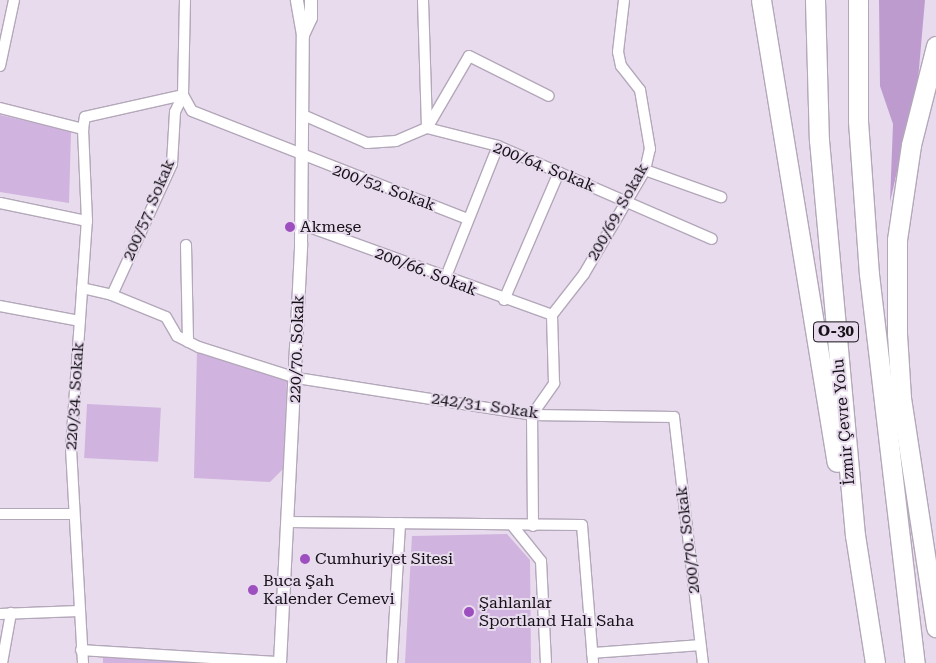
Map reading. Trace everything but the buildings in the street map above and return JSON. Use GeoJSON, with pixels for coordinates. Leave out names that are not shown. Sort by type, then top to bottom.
{"type":"FeatureCollection","features":[{"type":"Feature","properties":{"kind":"highway"},"geometry":{"type":"LineString","coordinates":[[761,0],[836,460],[855,535]]}},
{"type":"Feature","properties":{"kind":"highway","name":"İzmir Çevre Yolu"},"geometry":{"type":"LineString","coordinates":[[815,0],[819,140],[855,535],[876,663]]}},
{"type":"Feature","properties":{"kind":"highway","name":"O-30"},"geometry":{"type":"LineString","coordinates":[[858,0],[858,121],[869,274],[915,663]]}},
{"type":"Feature","properties":{"kind":"highway"},"geometry":{"type":"LineString","coordinates":[[936,46],[911,145],[897,240],[897,334],[901,398],[936,627]]}},
{"type":"Feature","properties":{"kind":"street"},"geometry":{"type":"LineString","coordinates":[[0,66],[14,0]]}},
{"type":"Feature","properties":{"kind":"street"},"geometry":{"type":"LineString","coordinates":[[185,0],[183,95],[192,111],[302,157]]}},
{"type":"Feature","properties":{"kind":"street","name":"220/70. Sokak"},"geometry":{"type":"LineString","coordinates":[[280,662],[297,378],[301,224],[303,35],[297,0]]}},
{"type":"Feature","properties":{"kind":"street","name":"220/70. Sokak"},"geometry":{"type":"LineString","coordinates":[[303,35],[311,18],[311,0]]}},
{"type":"Feature","properties":{"kind":"street"},"geometry":{"type":"LineString","coordinates":[[424,0],[427,128]]}},
{"type":"Feature","properties":{"kind":"street","name":"200/69. Sokak"},"geometry":{"type":"LineString","coordinates":[[552,315],[584,274],[623,204],[645,170],[650,134],[640,90],[621,66],[618,52],[624,0]]}},
{"type":"Feature","properties":{"kind":"street"},"geometry":{"type":"LineString","coordinates":[[303,115],[366,143],[396,141],[427,128],[469,56],[549,96]]}},
{"type":"Feature","properties":{"kind":"street"},"geometry":{"type":"LineString","coordinates":[[0,108],[83,129],[85,117],[183,95]]}},
{"type":"Feature","properties":{"kind":"street","name":"200/57. Sokak"},"geometry":{"type":"LineString","coordinates":[[112,295],[172,164],[176,112],[183,95]]}},
{"type":"Feature","properties":{"kind":"street","name":"200/64. Sokak"},"geometry":{"type":"LineString","coordinates":[[427,128],[498,146],[559,172],[623,204],[712,239]]}},
{"type":"Feature","properties":{"kind":"street","name":"220/34. Sokak"},"geometry":{"type":"LineString","coordinates":[[83,129],[87,221],[71,448],[83,663]]}},
{"type":"Feature","properties":{"kind":"street"},"geometry":{"type":"LineString","coordinates":[[445,280],[467,219],[498,146]]}},
{"type":"Feature","properties":{"kind":"street","name":"200/52. Sokak"},"geometry":{"type":"LineString","coordinates":[[302,157],[467,219]]}},
{"type":"Feature","properties":{"kind":"street"},"geometry":{"type":"LineString","coordinates":[[645,170],[721,197]]}},
{"type":"Feature","properties":{"kind":"street"},"geometry":{"type":"LineString","coordinates":[[504,300],[559,172]]}},
{"type":"Feature","properties":{"kind":"street"},"geometry":{"type":"LineString","coordinates":[[0,203],[87,221]]}},
{"type":"Feature","properties":{"kind":"street","name":"200/66. Sokak"},"geometry":{"type":"LineString","coordinates":[[301,224],[445,280],[552,315]]}},
{"type":"Feature","properties":{"kind":"street"},"geometry":{"type":"LineString","coordinates":[[82,288],[112,295],[166,317],[177,336],[188,342],[186,245]]}},
{"type":"Feature","properties":{"kind":"street"},"geometry":{"type":"LineString","coordinates":[[0,306],[80,321]]}},
{"type":"Feature","properties":{"kind":"street"},"geometry":{"type":"LineString","coordinates":[[532,526],[532,415],[554,383],[552,315]]}},
{"type":"Feature","properties":{"kind":"street","name":"242/31. Sokak"},"geometry":{"type":"LineString","coordinates":[[188,342],[297,378],[532,415],[674,418]]}},
{"type":"Feature","properties":{"kind":"street","name":"200/70. Sokak"},"geometry":{"type":"LineString","coordinates":[[674,418],[703,663]]}},
{"type":"Feature","properties":{"kind":"street"},"geometry":{"type":"LineString","coordinates":[[0,514],[74,514]]}},
{"type":"Feature","properties":{"kind":"street"},"geometry":{"type":"LineString","coordinates":[[288,522],[532,526],[582,525],[592,658],[700,646]]}},
{"type":"Feature","properties":{"kind":"street"},"geometry":{"type":"LineString","coordinates":[[392,663],[400,523]]}},
{"type":"Feature","properties":{"kind":"street"},"geometry":{"type":"LineString","coordinates":[[512,525],[541,561],[546,663]]}},
{"type":"Feature","properties":{"kind":"street"},"geometry":{"type":"LineString","coordinates":[[0,614],[79,611]]}},
{"type":"Feature","properties":{"kind":"street"},"geometry":{"type":"LineString","coordinates":[[2,663],[11,613]]}},
{"type":"Feature","properties":{"kind":"street"},"geometry":{"type":"LineString","coordinates":[[81,650],[280,662]]}},
{"type":"Feature","properties":{"kind":"shaded area"},"geometry":{"type":"Polygon","coordinates":[[[879,0],[925,0],[918,80],[890,202],[893,124],[880,86],[879,0]]]}},
{"type":"Feature","properties":{"kind":"shaded area"},"geometry":{"type":"Polygon","coordinates":[[[0,115],[71,131],[69,203],[0,192],[0,115]]]}},
{"type":"Feature","properties":{"kind":"shaded area"},"geometry":{"type":"Polygon","coordinates":[[[197,351],[287,381],[283,469],[270,482],[194,478],[197,351]]]}},
{"type":"Feature","properties":{"kind":"shaded area"},"geometry":{"type":"Polygon","coordinates":[[[87,404],[161,408],[158,462],[84,458],[87,404]]]}},
{"type":"Feature","properties":{"kind":"shaded area","name":"Şahlanlar Sportland Halı Saha"},"geometry":{"type":"Polygon","coordinates":[[[507,534],[530,560],[531,663],[405,663],[412,536],[507,534]]]}},
{"type":"Feature","properties":{"kind":"shaded area"},"geometry":{"type":"Polygon","coordinates":[[[103,655],[201,663],[103,663],[103,655]]]}},
{"type":"Feature","properties":{"kind":"place","name":"Akmeşe"},"geometry":{"type":"Point","coordinates":[290,227]}},
{"type":"Feature","properties":{"kind":"place","name":"Cumhuriyet Sitesi"},"geometry":{"type":"Point","coordinates":[305,559]}},
{"type":"Feature","properties":{"kind":"place","name":"Buca Şah Kalender Cemevi"},"geometry":{"type":"Point","coordinates":[253,590]}},
{"type":"Feature","properties":{"kind":"place","name":"Şahlanlar Sportland Halı Saha"},"geometry":{"type":"Point","coordinates":[469,612]}}]}
